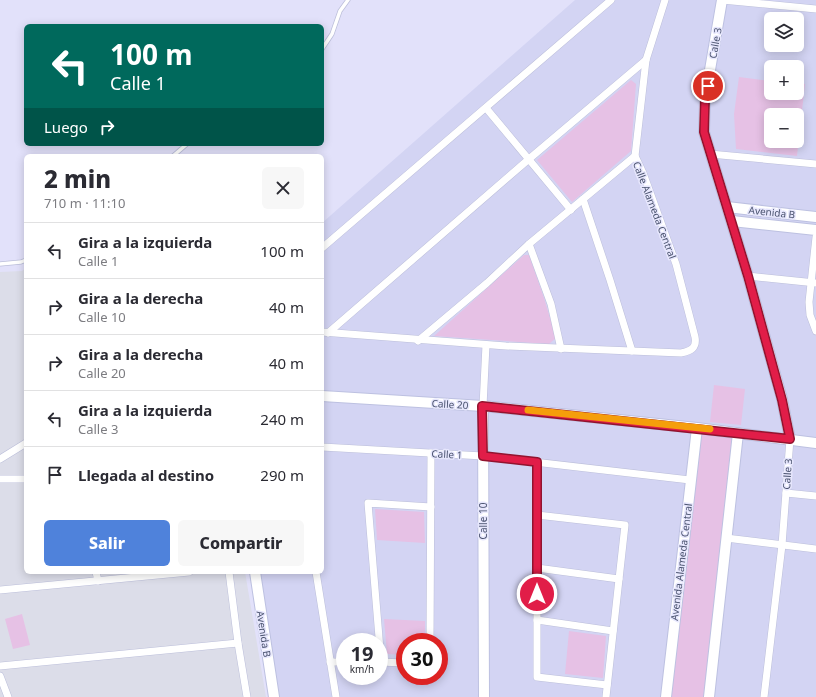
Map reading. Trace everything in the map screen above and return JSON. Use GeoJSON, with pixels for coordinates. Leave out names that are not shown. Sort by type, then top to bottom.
{"type":"FeatureCollection","features":[{"type":"Feature","properties":{"kind":"street"},"geometry":{"type":"LineString","coordinates":[[324,246],[612,0]]}},
{"type":"Feature","properties":{"kind":"street","name":"Calle Alameda Central"},"geometry":{"type":"LineString","coordinates":[[632,351],[690,352],[696,343],[676,264],[643,173],[635,156],[646,60],[665,0]]}},
{"type":"Feature","properties":{"kind":"street"},"geometry":{"type":"LineString","coordinates":[[722,0],[816,9]]}},
{"type":"Feature","properties":{"kind":"street","name":"Calle 3"},"geometry":{"type":"LineString","coordinates":[[722,0],[705,99],[704,132],[748,276],[782,400],[790,439],[782,546],[764,697]]}},
{"type":"Feature","properties":{"kind":"street"},"geometry":{"type":"LineString","coordinates":[[325,333],[646,60]]}},
{"type":"Feature","properties":{"kind":"street"},"geometry":{"type":"LineString","coordinates":[[486,108],[571,210]]}},
{"type":"Feature","properties":{"kind":"street"},"geometry":{"type":"LineString","coordinates":[[710,154],[816,164]]}},
{"type":"Feature","properties":{"kind":"street"},"geometry":{"type":"LineString","coordinates":[[418,340],[487,283],[529,244],[635,156]]}},
{"type":"Feature","properties":{"kind":"street"},"geometry":{"type":"LineString","coordinates":[[325,333],[486,345],[632,351],[584,199]]}},
{"type":"Feature","properties":{"kind":"street","name":"Avenida B"},"geometry":{"type":"LineString","coordinates":[[727,207],[816,217]]}},
{"type":"Feature","properties":{"kind":"street","name":"Avenida B"},"geometry":{"type":"LineString","coordinates":[[732,221],[816,230]]}},
{"type":"Feature","properties":{"kind":"street"},"geometry":{"type":"LineString","coordinates":[[816,236],[813,283],[809,302],[810,315],[816,332]]}},
{"type":"Feature","properties":{"kind":"street"},"geometry":{"type":"LineString","coordinates":[[529,244],[551,304],[561,349]]}},
{"type":"Feature","properties":{"kind":"street"},"geometry":{"type":"LineString","coordinates":[[748,276],[813,283]]}},
{"type":"Feature","properties":{"kind":"street","name":"Calle 10"},"geometry":{"type":"LineString","coordinates":[[484,697],[482,406],[486,345]]}},
{"type":"Feature","properties":{"kind":"street","name":"Calle 20"},"geometry":{"type":"LineString","coordinates":[[324,396],[482,406],[697,428],[816,443]]}},
{"type":"Feature","properties":{"kind":"street","name":"Avenida Alameda Central"},"geometry":{"type":"LineString","coordinates":[[666,697],[697,428]]}},
{"type":"Feature","properties":{"kind":"street"},"geometry":{"type":"LineString","coordinates":[[709,697],[738,433]]}},
{"type":"Feature","properties":{"kind":"street"},"geometry":{"type":"LineString","coordinates":[[0,459],[24,445]]}},
{"type":"Feature","properties":{"kind":"street","name":"Calle 1"},"geometry":{"type":"LineString","coordinates":[[324,447],[483,456],[690,480]]}},
{"type":"Feature","properties":{"kind":"street"},"geometry":{"type":"LineString","coordinates":[[430,633],[431,453]]}},
{"type":"Feature","properties":{"kind":"street"},"geometry":{"type":"LineString","coordinates":[[537,462],[537,676],[607,685]]}},
{"type":"Feature","properties":{"kind":"street"},"geometry":{"type":"LineString","coordinates":[[0,479],[24,479]]}},
{"type":"Feature","properties":{"kind":"street"},"geometry":{"type":"LineString","coordinates":[[786,493],[816,496]]}},
{"type":"Feature","properties":{"kind":"street"},"geometry":{"type":"LineString","coordinates":[[378,633],[368,503],[430,507]]}},
{"type":"Feature","properties":{"kind":"street"},"geometry":{"type":"LineString","coordinates":[[537,515],[625,525],[606,697]]}},
{"type":"Feature","properties":{"kind":"street"},"geometry":{"type":"LineString","coordinates":[[726,538],[816,549]]}},
{"type":"Feature","properties":{"kind":"street"},"geometry":{"type":"LineString","coordinates":[[537,568],[619,578]]}},
{"type":"Feature","properties":{"kind":"street"},"geometry":{"type":"LineString","coordinates":[[96,574],[98,581]]}},
{"type":"Feature","properties":{"kind":"street"},"geometry":{"type":"LineString","coordinates":[[0,590],[169,574]]}},
{"type":"Feature","properties":{"kind":"street"},"geometry":{"type":"LineString","coordinates":[[229,574],[247,697]]}},
{"type":"Feature","properties":{"kind":"street","name":"Avenida B"},"geometry":{"type":"LineString","coordinates":[[254,574],[274,697]]}},
{"type":"Feature","properties":{"kind":"street"},"geometry":{"type":"LineString","coordinates":[[316,574],[336,697]]}},
{"type":"Feature","properties":{"kind":"street"},"geometry":{"type":"LineString","coordinates":[[537,620],[613,631]]}},
{"type":"Feature","properties":{"kind":"street"},"geometry":{"type":"LineString","coordinates":[[0,666],[238,643]]}},
{"type":"Feature","properties":{"kind":"street"},"geometry":{"type":"LineString","coordinates":[[330,662],[336,662]]}},
{"type":"Feature","properties":{"kind":"street"},"geometry":{"type":"LineString","coordinates":[[0,676],[8,697]]}},
{"type":"Feature","properties":{"kind":"lane"},"geometry":{"type":"LineString","coordinates":[[324,46],[332,34],[340,11],[348,0]]}},
{"type":"Feature","properties":{"kind":"lane"},"geometry":{"type":"LineString","coordinates":[[175,154],[185,146]]}},
{"type":"Feature","properties":{"kind":"lane"},"geometry":{"type":"LineString","coordinates":[[0,264],[24,261]]}},
{"type":"Feature","properties":{"kind":"shaded area"},"geometry":{"type":"Polygon","coordinates":[[[575,0],[816,0],[816,697],[271,697],[256,574],[324,574],[324,221],[575,0]]]}},
{"type":"Feature","properties":{"kind":"shaded area"},"geometry":{"type":"Polygon","coordinates":[[[739,77],[764,80],[764,100],[803,100],[802,108],[764,108],[764,148],[798,148],[797,156],[736,149],[734,114],[739,77]]]}},
{"type":"Feature","properties":{"kind":"shaded area"},"geometry":{"type":"Polygon","coordinates":[[[631,80],[636,84],[631,151],[572,202],[537,160],[631,80]]]}},
{"type":"Feature","properties":{"kind":"shaded area"},"geometry":{"type":"Polygon","coordinates":[[[524,255],[529,255],[556,338],[549,344],[434,336],[524,255]]]}},
{"type":"Feature","properties":{"kind":"shaded area"},"geometry":{"type":"Polygon","coordinates":[[[24,270],[24,574],[245,574],[266,697],[0,697],[0,272],[22,271],[24,270]]]}},
{"type":"Feature","properties":{"kind":"shaded area"},"geometry":{"type":"Polygon","coordinates":[[[714,385],[745,389],[741,425],[710,422],[714,385]]]}},
{"type":"Feature","properties":{"kind":"shaded area"},"geometry":{"type":"Polygon","coordinates":[[[700,434],[733,438],[704,697],[671,697],[700,434]]]}},
{"type":"Feature","properties":{"kind":"shaded area"},"geometry":{"type":"Polygon","coordinates":[[[375,509],[424,512],[425,543],[377,540],[375,509]]]}},
{"type":"Feature","properties":{"kind":"shaded area"},"geometry":{"type":"Polygon","coordinates":[[[22,614],[30,645],[13,649],[5,619],[22,614]]]}},
{"type":"Feature","properties":{"kind":"shaded area"},"geometry":{"type":"Polygon","coordinates":[[[384,619],[425,621],[425,633],[396,633],[396,654],[388,654],[388,633],[385,633],[384,619]]]}},
{"type":"Feature","properties":{"kind":"shaded area"},"geometry":{"type":"Polygon","coordinates":[[[569,631],[606,636],[603,678],[565,674],[569,631]]]}},
{"type":"Feature","properties":{"kind":"slow traffic"},"geometry":{"type":"LineString","coordinates":[[528,410],[710,429]]}},
{"type":"Feature","properties":{"kind":"route"},"geometry":{"type":"LineString","coordinates":[[537,594],[537,462],[483,456],[482,406],[790,439],[782,400],[748,276],[704,132],[705,99],[708,86]]}}]}
